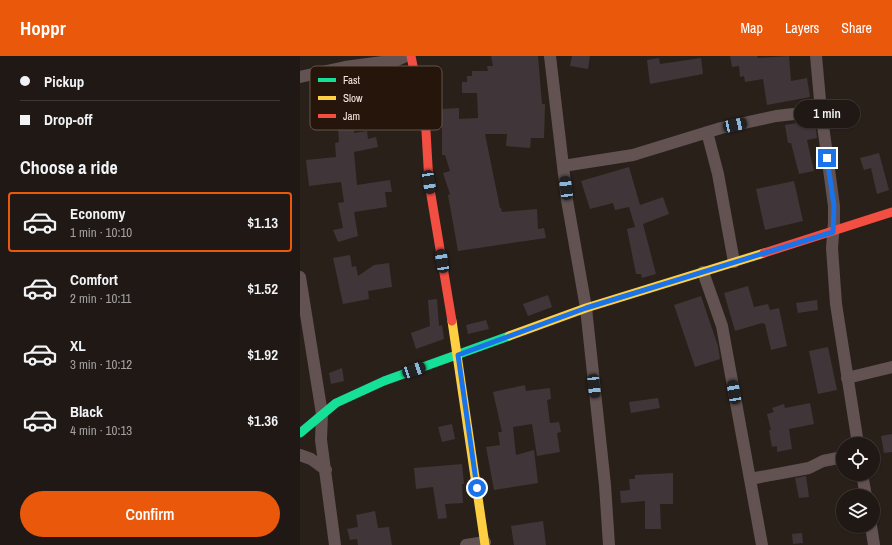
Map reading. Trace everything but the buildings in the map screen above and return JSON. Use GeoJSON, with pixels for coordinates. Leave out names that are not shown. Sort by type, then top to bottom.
{"type":"FeatureCollection","features":[{"type":"Feature","properties":{"kind":"street"},"geometry":{"type":"LineString","coordinates":[[352,66],[397,60],[406,56]]}},
{"type":"Feature","properties":{"kind":"street"},"geometry":{"type":"LineString","coordinates":[[411,56],[413,66]]}},
{"type":"Feature","properties":{"kind":"street"},"geometry":{"type":"LineString","coordinates":[[550,56],[563,166],[586,308],[605,486],[609,545]]}},
{"type":"Feature","properties":{"kind":"street"},"geometry":{"type":"LineString","coordinates":[[816,56],[820,111],[834,206],[832,248],[836,304],[857,437]]}},
{"type":"Feature","properties":{"kind":"street"},"geometry":{"type":"LineString","coordinates":[[300,78],[310,76]]}},
{"type":"Feature","properties":{"kind":"street"},"geometry":{"type":"LineString","coordinates":[[563,166],[633,155],[707,132],[776,116],[820,111]]}},
{"type":"Feature","properties":{"kind":"street"},"geometry":{"type":"LineString","coordinates":[[426,130],[429,182],[458,355],[485,544],[466,545]]}},
{"type":"Feature","properties":{"kind":"street"},"geometry":{"type":"LineString","coordinates":[[707,132],[718,174],[734,262]]}},
{"type":"Feature","properties":{"kind":"street"},"geometry":{"type":"LineString","coordinates":[[300,433],[322,414],[353,394],[384,381],[586,308],[833,232],[892,212]]}},
{"type":"Feature","properties":{"kind":"street"},"geometry":{"type":"LineString","coordinates":[[704,272],[722,326],[762,545]]}},
{"type":"Feature","properties":{"kind":"street"},"geometry":{"type":"LineString","coordinates":[[300,277],[322,414],[321,440],[335,545]]}},
{"type":"Feature","properties":{"kind":"street"},"geometry":{"type":"LineString","coordinates":[[847,378],[892,367]]}},
{"type":"Feature","properties":{"kind":"street"},"geometry":{"type":"LineString","coordinates":[[300,455],[311,459],[326,470]]}},
{"type":"Feature","properties":{"kind":"street"},"geometry":{"type":"LineString","coordinates":[[750,479],[809,468],[823,461],[836,458]]}},
{"type":"Feature","properties":{"kind":"street"},"geometry":{"type":"LineString","coordinates":[[872,533],[874,545]]}},
{"type":"Feature","properties":{"kind":"traffic: fast"},"geometry":{"type":"LineString","coordinates":[[300,433],[336,403],[384,381],[509,336]]}},
{"type":"Feature","properties":{"kind":"traffic: slow"},"geometry":{"type":"LineString","coordinates":[[509,336],[586,308],[764,253]]}},
{"type":"Feature","properties":{"kind":"traffic: slow"},"geometry":{"type":"LineString","coordinates":[[452,321],[485,545]]}},
{"type":"Feature","properties":{"kind":"traffic: jam"},"geometry":{"type":"LineString","coordinates":[[411,56],[413,66]]}},
{"type":"Feature","properties":{"kind":"traffic: jam"},"geometry":{"type":"LineString","coordinates":[[426,130],[429,183],[452,321]]}},
{"type":"Feature","properties":{"kind":"traffic: jam"},"geometry":{"type":"LineString","coordinates":[[764,253],[892,212]]}},
{"type":"Feature","properties":{"kind":"route"},"geometry":{"type":"LineString","coordinates":[[477,488],[458,355],[586,308],[833,232],[834,206],[827,158]]}}]}
